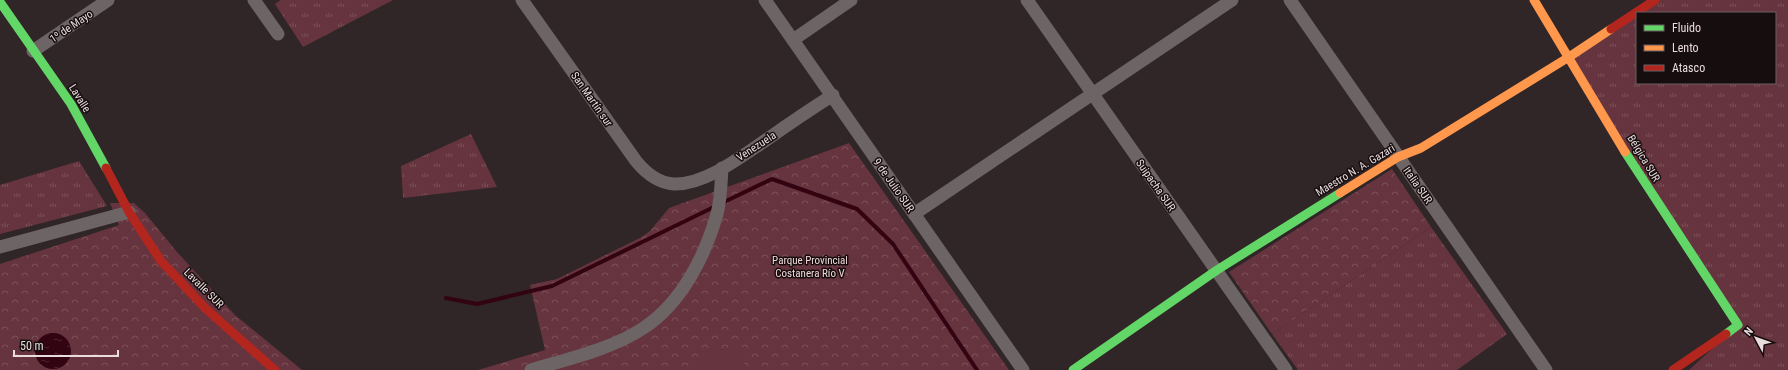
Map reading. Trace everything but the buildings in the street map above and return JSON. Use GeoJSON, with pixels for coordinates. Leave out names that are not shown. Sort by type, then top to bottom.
{"type":"FeatureCollection","features":[{"type":"Feature","properties":{"kind":"street","name":"1º de Mayo"},"geometry":{"type":"LineString","coordinates":[[33,51],[108,0]]}},
{"type":"Feature","properties":{"kind":"street"},"geometry":{"type":"LineString","coordinates":[[254,0],[278,34]]}},
{"type":"Feature","properties":{"kind":"street","name":"San Martín sur"},"geometry":{"type":"LineString","coordinates":[[522,0],[645,172],[656,179],[673,184]]}},
{"type":"Feature","properties":{"kind":"street","name":"9 de Julio SUR"},"geometry":{"type":"LineString","coordinates":[[765,0],[833,95],[1023,370]]}},
{"type":"Feature","properties":{"kind":"street"},"geometry":{"type":"LineString","coordinates":[[793,40],[851,0]]}},
{"type":"Feature","properties":{"kind":"street","name":"Suipacha SUR"},"geometry":{"type":"LineString","coordinates":[[1027,0],[1286,370]]}},
{"type":"Feature","properties":{"kind":"street"},"geometry":{"type":"LineString","coordinates":[[914,214],[1232,0]]}},
{"type":"Feature","properties":{"kind":"street","name":"Italia SUR"},"geometry":{"type":"LineString","coordinates":[[1290,0],[1546,370]]}},
{"type":"Feature","properties":{"kind":"street","name":"Bélgica SUR"},"geometry":{"type":"LineString","coordinates":[[1534,0],[1640,176],[1738,325],[1673,370]]}},
{"type":"Feature","properties":{"kind":"street","name":"Maestro N. A. Gazari"},"geometry":{"type":"LineString","coordinates":[[1637,12],[1655,0]]}},
{"type":"Feature","properties":{"kind":"street","name":"Lavalle"},"geometry":{"type":"LineString","coordinates":[[0,2],[71,104],[129,212]]}},
{"type":"Feature","properties":{"kind":"street","name":"Maestro N. A. Gazari"},"geometry":{"type":"LineString","coordinates":[[1073,370],[1217,270],[1398,157],[1421,148],[1569,57],[1636,13]]}},
{"type":"Feature","properties":{"kind":"street","name":"Venezuela"},"geometry":{"type":"LineString","coordinates":[[673,184],[691,182],[722,168],[833,95]]}},
{"type":"Feature","properties":{"kind":"street"},"geometry":{"type":"LineString","coordinates":[[531,370],[613,344],[645,327],[667,308],[685,287],[705,248],[718,213],[722,168]]}},
{"type":"Feature","properties":{"kind":"street"},"geometry":{"type":"LineString","coordinates":[[0,247],[129,212]]}},
{"type":"Feature","properties":{"kind":"street","name":"Lavalle SUR"},"geometry":{"type":"LineString","coordinates":[[129,212],[161,262],[183,286],[275,370]]}},
{"type":"Feature","properties":{"kind":"green space"},"geometry":{"type":"Polygon","coordinates":[[[281,0],[393,0],[303,47],[275,4],[281,0]]]}},
{"type":"Feature","properties":{"kind":"green space"},"geometry":{"type":"Polygon","coordinates":[[[1655,0],[1788,0],[1788,370],[1689,370],[1738,325],[1569,57],[1636,13],[1636,84],[1776,84],[1776,12],[1637,12],[1655,0]]]}},
{"type":"Feature","properties":{"kind":"green space"},"geometry":{"type":"Polygon","coordinates":[[[471,134],[497,187],[403,198],[401,166],[471,134]]]}},
{"type":"Feature","properties":{"kind":"green space","name":"Parque Provincial Costanera Río V"},"geometry":{"type":"Polygon","coordinates":[[[849,143],[1009,370],[478,370],[545,350],[530,285],[557,279],[640,238],[650,231],[669,208],[849,143]]]}},
{"type":"Feature","properties":{"kind":"green space"},"geometry":{"type":"Polygon","coordinates":[[[79,161],[107,206],[0,234],[0,185],[79,161]]]}},
{"type":"Feature","properties":{"kind":"green space"},"geometry":{"type":"Polygon","coordinates":[[[1392,169],[1431,227],[1272,334],[1229,272],[1392,169]]]}},
{"type":"Feature","properties":{"kind":"green space"},"geometry":{"type":"Polygon","coordinates":[[[110,203],[134,203],[145,213],[177,252],[235,315],[302,370],[0,370],[0,264],[119,225],[110,203]]]}},
{"type":"Feature","properties":{"kind":"green space"},"geometry":{"type":"Polygon","coordinates":[[[1431,227],[1507,334],[1457,370],[1298,370],[1272,334],[1431,227]]]}},
{"type":"Feature","properties":{"kind":"green space"},"geometry":{"type":"Polygon","coordinates":[[[742,347],[745,370],[700,370],[698,353],[742,347]]]}},
{"type":"Feature","properties":{"kind":"water"},"geometry":{"type":"Polygon","coordinates":[[[53,333],[66,338],[71,351],[66,364],[53,369],[40,364],[35,351],[40,338],[53,333]]]}},
{"type":"Feature","properties":{"kind":"waterway"},"geometry":{"type":"LineString","coordinates":[[722,203],[772,179],[857,209],[893,244],[977,370]]}},
{"type":"Feature","properties":{"kind":"waterway"},"geometry":{"type":"LineString","coordinates":[[446,298],[477,304],[552,286],[716,206]]}},
{"type":"Feature","properties":{"kind":"traffic: fast"},"geometry":{"type":"LineString","coordinates":[[0,2],[71,104],[106,168]]}},
{"type":"Feature","properties":{"kind":"traffic: fast"},"geometry":{"type":"LineString","coordinates":[[1625,152],[1738,325],[1726,334]]}},
{"type":"Feature","properties":{"kind":"traffic: fast"},"geometry":{"type":"LineString","coordinates":[[1073,370],[1217,270],[1340,193]]}},
{"type":"Feature","properties":{"kind":"traffic: slow"},"geometry":{"type":"LineString","coordinates":[[1534,0],[1625,152]]}},
{"type":"Feature","properties":{"kind":"traffic: slow"},"geometry":{"type":"LineString","coordinates":[[1340,193],[1398,157],[1421,148],[1569,57],[1611,29]]}},
{"type":"Feature","properties":{"kind":"traffic: jam"},"geometry":{"type":"LineString","coordinates":[[1637,12],[1655,0]]}},
{"type":"Feature","properties":{"kind":"traffic: jam"},"geometry":{"type":"LineString","coordinates":[[1611,29],[1636,13]]}},
{"type":"Feature","properties":{"kind":"traffic: jam"},"geometry":{"type":"LineString","coordinates":[[106,168],[129,212],[161,261],[205,308],[275,370]]}},
{"type":"Feature","properties":{"kind":"traffic: jam"},"geometry":{"type":"LineString","coordinates":[[1673,370],[1726,334]]}}]}
